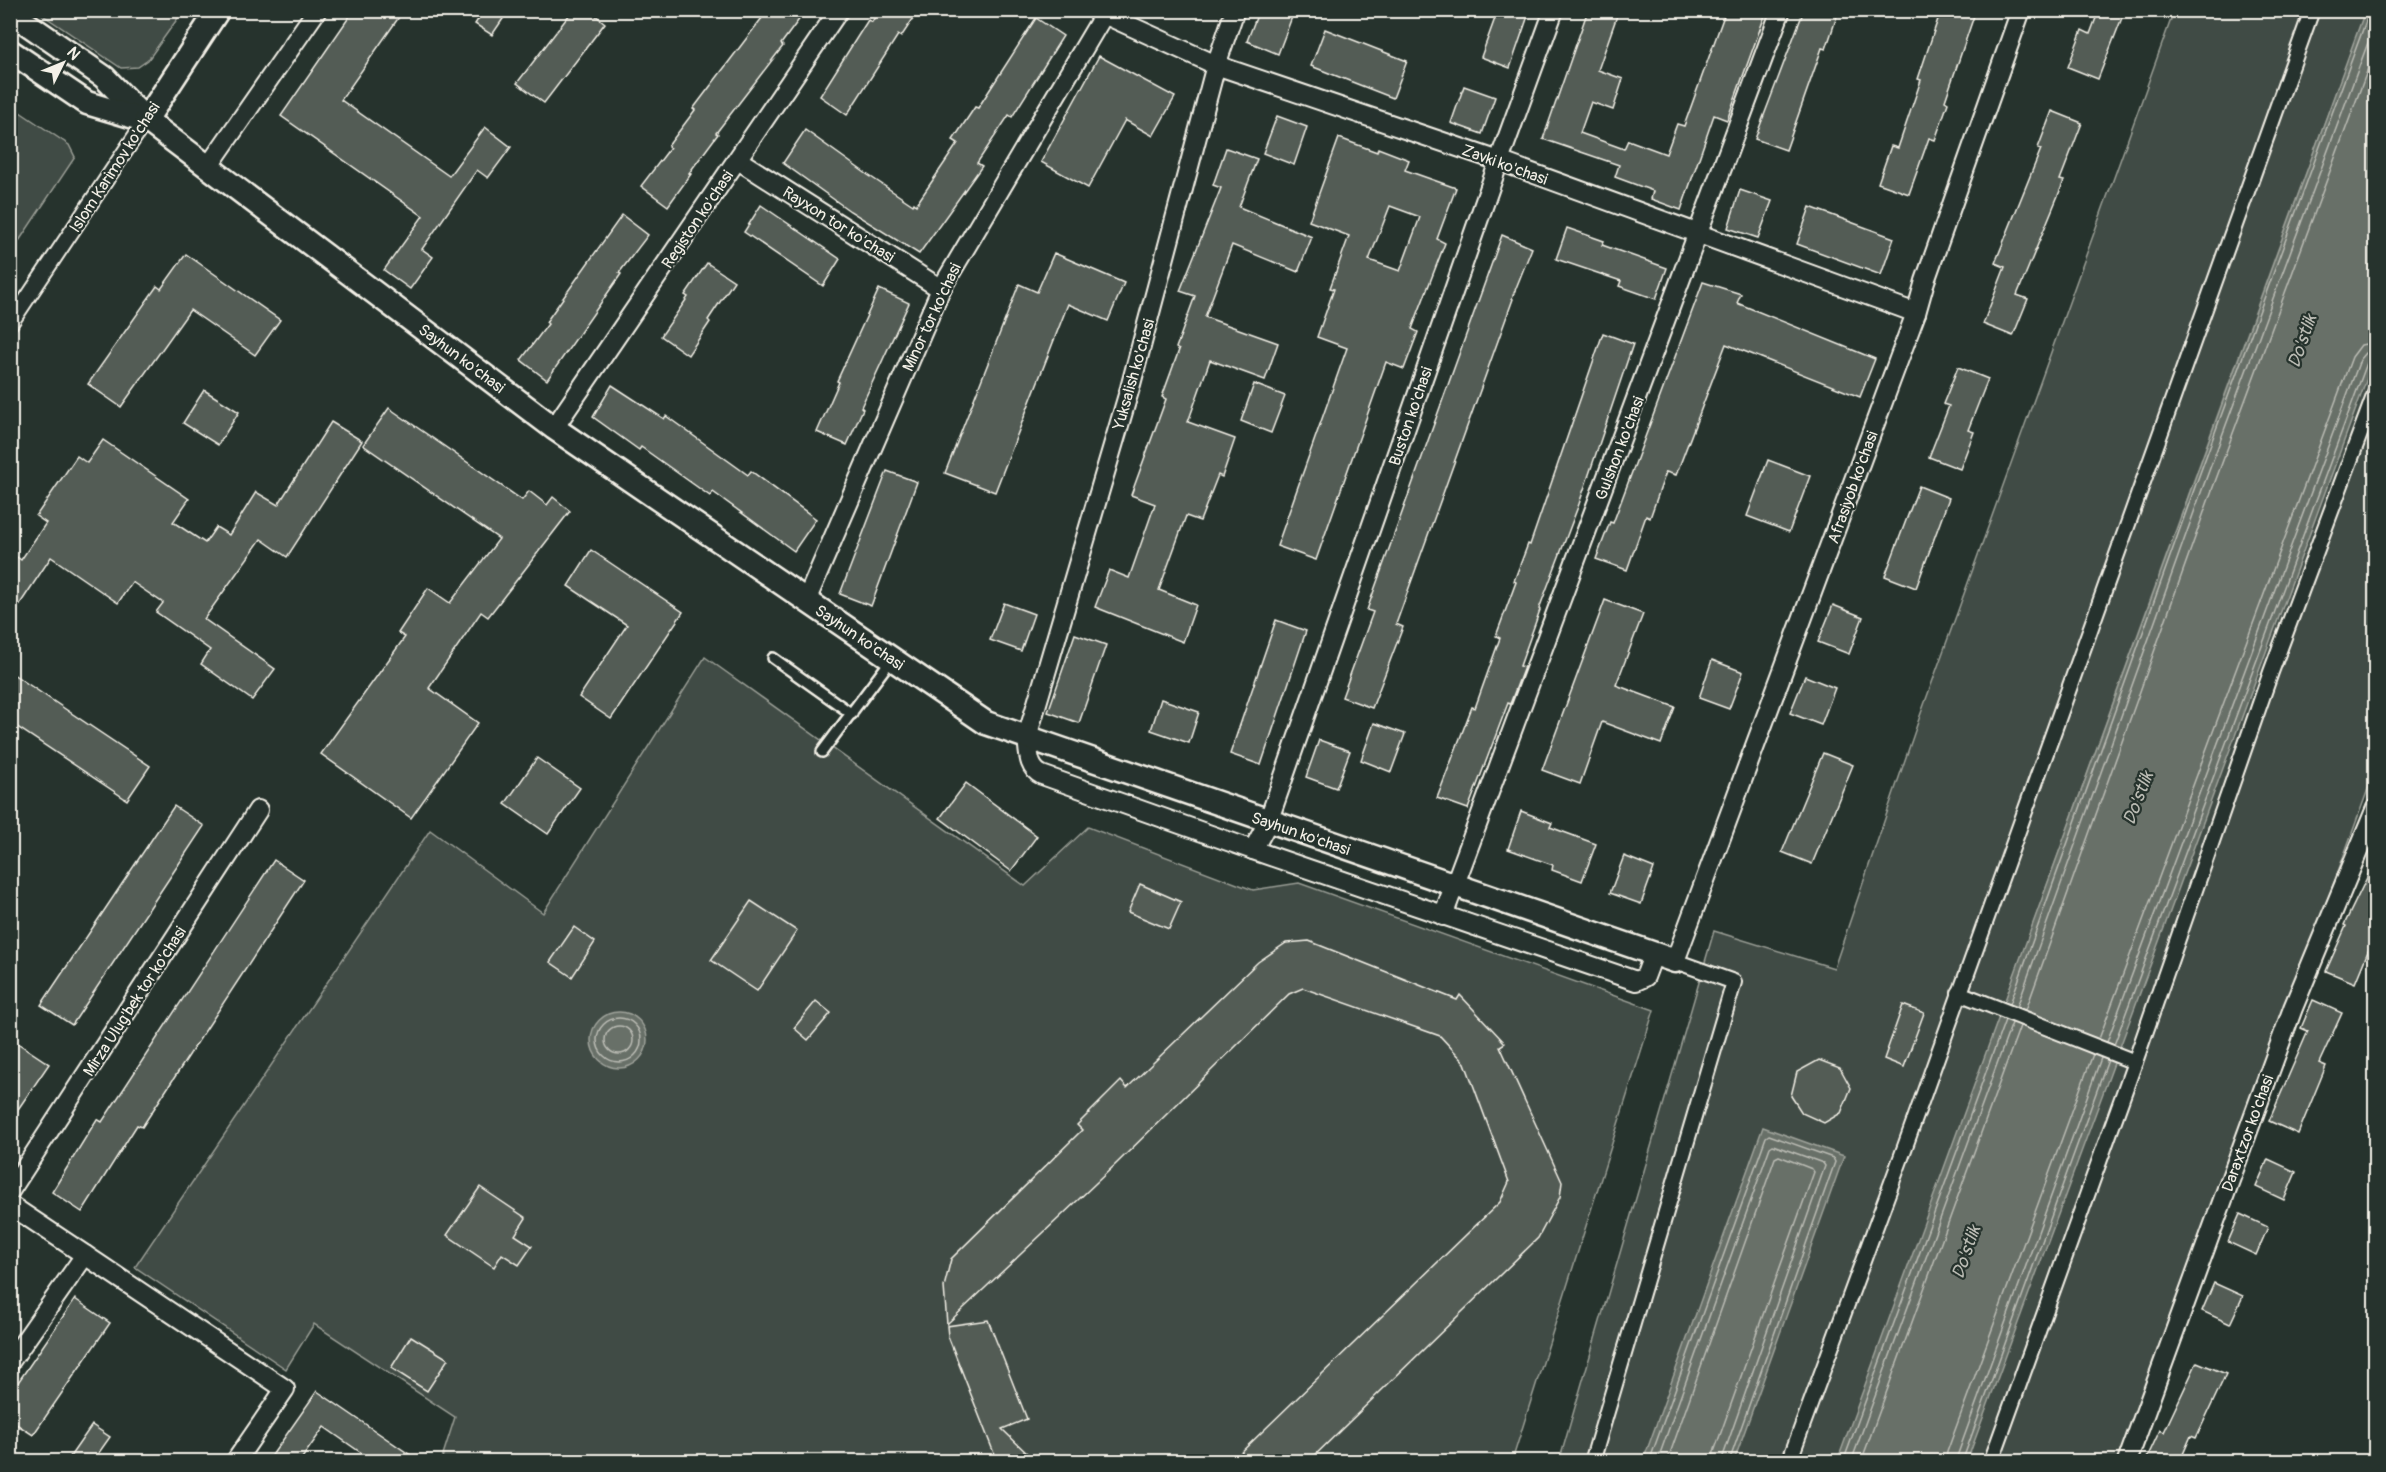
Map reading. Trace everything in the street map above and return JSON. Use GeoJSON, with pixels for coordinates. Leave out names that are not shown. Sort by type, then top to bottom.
{"type":"FeatureCollection","features":[{"type":"Feature","properties":{"kind":"street","name":"Islom Karimov ko'chasi"},"geometry":{"type":"LineString","coordinates":[[10,324],[218,10]]}},
{"type":"Feature","properties":{"kind":"street"},"geometry":{"type":"LineString","coordinates":[[208,167],[317,10]]}},
{"type":"Feature","properties":{"kind":"street","name":"Registon ko'chasi"},"geometry":{"type":"LineString","coordinates":[[554,428],[839,10]]}},
{"type":"Feature","properties":{"kind":"street","name":"Yuksalish ko'chasi"},"geometry":{"type":"LineString","coordinates":[[1027,736],[1130,388],[1216,64],[1235,10]]}},
{"type":"Feature","properties":{"kind":"street","name":"Buston ko'chasi"},"geometry":{"type":"LineString","coordinates":[[1253,850],[1268,822],[1554,10]]}},
{"type":"Feature","properties":{"kind":"street","name":"Gulshon ko'chasi"},"geometry":{"type":"LineString","coordinates":[[1443,916],[1699,235],[1781,10]]}},
{"type":"Feature","properties":{"kind":"street","name":"Afrasiyob ko'chasi"},"geometry":{"type":"LineString","coordinates":[[1675,961],[1916,314],[1925,280],[2021,10]]}},
{"type":"Feature","properties":{"kind":"street"},"geometry":{"type":"LineString","coordinates":[[1790,1461],[2312,10]]}},
{"type":"Feature","properties":{"kind":"street","name":"Sayhun ko'chasi"},"geometry":{"type":"LineString","coordinates":[[10,12],[104,76],[146,120],[554,428],[986,723],[1675,961]]}},
{"type":"Feature","properties":{"kind":"street","name":"Zavki ko'chasi"},"geometry":{"type":"LineString","coordinates":[[1099,13],[1216,64],[1499,161],[1916,314]]}},
{"type":"Feature","properties":{"kind":"street","name":"Minor tor ko'chasi"},"geometry":{"type":"LineString","coordinates":[[806,601],[941,289],[1099,13]]}},
{"type":"Feature","properties":{"kind":"street","name":"Sayhun ko'chasi"},"geometry":{"type":"LineString","coordinates":[[10,51],[87,103],[146,120]]}},
{"type":"Feature","properties":{"kind":"street","name":"Rayxon tor ko'chasi"},"geometry":{"type":"LineString","coordinates":[[738,160],[941,289]]}},
{"type":"Feature","properties":{"kind":"street"},"geometry":{"type":"LineString","coordinates":[[1991,1461],[2135,1062],[2271,672],[2376,391]]}},
{"type":"Feature","properties":{"kind":"street"},"geometry":{"type":"LineString","coordinates":[[1027,736],[1031,766],[1042,776],[1443,916],[1636,981],[1645,977],[1653,953]]}},
{"type":"Feature","properties":{"kind":"street","name":"Daraxtzor ko'chasi"},"geometry":{"type":"LineString","coordinates":[[2127,1461],[2293,1008],[2376,808]]}},
{"type":"Feature","properties":{"kind":"street","name":"Mirza Ulug'bek tor ko'chasi"},"geometry":{"type":"LineString","coordinates":[[10,1191],[258,810]]}},
{"type":"Feature","properties":{"kind":"street"},"geometry":{"type":"LineString","coordinates":[[1592,1461],[1734,982],[1675,961]]}},
{"type":"Feature","properties":{"kind":"street"},"geometry":{"type":"LineString","coordinates":[[1959,993],[2135,1062]]}},
{"type":"Feature","properties":{"kind":"street"},"geometry":{"type":"LineString","coordinates":[[10,1205],[285,1389],[235,1461]]}},
{"type":"Feature","properties":{"kind":"street"},"geometry":{"type":"LineString","coordinates":[[10,1362],[85,1255]]}},
{"type":"Feature","properties":{"kind":"lane"},"geometry":{"type":"LineString","coordinates":[[773,658],[852,714]]}},
{"type":"Feature","properties":{"kind":"lane"},"geometry":{"type":"LineString","coordinates":[[822,752],[892,659]]}},
{"type":"Feature","properties":{"kind":"shaded area"},"geometry":{"type":"Polygon","coordinates":[[[37,11],[183,11],[148,60],[138,67],[121,68],[37,11]]]}},
{"type":"Feature","properties":{"kind":"shaded area"},"geometry":{"type":"Polygon","coordinates":[[[2174,11],[2375,11],[2375,770],[2123,1461],[1559,1462],[1714,931],[1834,968],[1920,716],[2174,11]]]}},
{"type":"Feature","properties":{"kind":"shaded area"},"geometry":{"type":"Polygon","coordinates":[[[11,106],[69,145],[75,157],[11,253],[11,106]]]}},
{"type":"Feature","properties":{"kind":"shaded area"},"geometry":{"type":"Polygon","coordinates":[[[705,657],[1025,886],[1088,827],[1253,890],[1299,883],[1654,1010],[1512,1461],[441,1461],[455,1417],[314,1324],[286,1369],[135,1267],[430,830],[543,913],[705,657]]]}},
{"type":"Feature","properties":{"kind":"water","name":"Do'stlik"},"geometry":{"type":"Polygon","coordinates":[[[2365,11],[2375,11],[2375,357],[1967,1461],[1837,1462],[2232,373],[2365,11]]]}},
{"type":"Feature","properties":{"kind":"water"},"geometry":{"type":"Polygon","coordinates":[[[614,1012],[624,1012],[639,1020],[645,1029],[647,1040],[645,1051],[639,1060],[624,1068],[614,1068],[603,1063],[596,1056],[591,1045],[591,1035],[596,1024],[603,1017],[614,1012]]]}},
{"type":"Feature","properties":{"kind":"water"},"geometry":{"type":"Polygon","coordinates":[[[1763,1127],[1844,1156],[1734,1461],[1643,1461],[1763,1127]]]}},
{"type":"Feature","properties":{"kind":"building"},"geometry":{"type":"Polygon","coordinates":[[[354,10],[404,10],[341,100],[449,176],[485,127],[511,147],[488,178],[477,170],[422,249],[433,257],[410,289],[384,270],[423,216],[281,116],[354,10]]]}},
{"type":"Feature","properties":{"kind":"building"},"geometry":{"type":"Polygon","coordinates":[[[484,10],[509,10],[492,35],[475,24],[484,10]]]}},
{"type":"Feature","properties":{"kind":"building"},"geometry":{"type":"Polygon","coordinates":[[[573,10],[589,10],[605,23],[544,103],[517,83],[573,10]]]}},
{"type":"Feature","properties":{"kind":"building"},"geometry":{"type":"Polygon","coordinates":[[[768,10],[806,10],[781,44],[783,46],[716,133],[718,134],[668,206],[641,186],[670,148],[668,146],[695,110],[693,109],[768,10]]]}},
{"type":"Feature","properties":{"kind":"building"},"geometry":{"type":"Polygon","coordinates":[[[879,10],[919,10],[901,37],[898,35],[847,115],[820,96],[868,20],[872,22],[879,10]]]}},
{"type":"Feature","properties":{"kind":"building"},"geometry":{"type":"Polygon","coordinates":[[[1259,10],[1276,10],[1292,17],[1278,54],[1247,41],[1259,10]]]}},
{"type":"Feature","properties":{"kind":"building"},"geometry":{"type":"Polygon","coordinates":[[[1498,10],[1530,10],[1510,68],[1481,57],[1498,10]]]}},
{"type":"Feature","properties":{"kind":"building"},"geometry":{"type":"Polygon","coordinates":[[[1588,10],[1619,10],[1598,70],[1623,79],[1613,110],[1591,102],[1580,133],[1624,149],[1628,140],[1666,154],[1677,124],[1684,126],[1726,10],[1767,10],[1727,120],[1714,115],[1681,210],[1651,199],[1653,191],[1615,177],[1619,165],[1543,139],[1588,10]]]}},
{"type":"Feature","properties":{"kind":"building"},"geometry":{"type":"Polygon","coordinates":[[[1804,10],[1839,10],[1826,49],[1822,48],[1786,150],[1755,139],[1804,10]]]}},
{"type":"Feature","properties":{"kind":"building"},"geometry":{"type":"Polygon","coordinates":[[[1941,10],[1976,10],[1945,101],[1948,103],[1935,140],[1929,138],[1909,194],[1878,183],[1891,146],[1898,148],[1941,10]]]}},
{"type":"Feature","properties":{"kind":"building"},"geometry":{"type":"Polygon","coordinates":[[[2099,10],[2125,10],[2098,79],[2068,67],[2082,30],[2090,34],[2099,10]]]}},
{"type":"Feature","properties":{"kind":"building"},"geometry":{"type":"Polygon","coordinates":[[[1036,18],[1063,36],[1012,117],[1009,115],[977,163],[982,166],[919,254],[850,211],[783,163],[805,130],[868,175],[916,205],[958,143],[953,140],[975,107],[978,108],[1036,18]]]}},
{"type":"Feature","properties":{"kind":"building"},"geometry":{"type":"Polygon","coordinates":[[[1325,29],[1407,61],[1393,98],[1311,66],[1325,29]]]}},
{"type":"Feature","properties":{"kind":"building"},"geometry":{"type":"Polygon","coordinates":[[[1099,56],[1175,97],[1153,136],[1125,120],[1088,188],[1041,162],[1099,56]]]}},
{"type":"Feature","properties":{"kind":"building"},"geometry":{"type":"Polygon","coordinates":[[[1464,86],[1495,97],[1482,134],[1451,123],[1464,86]]]}},
{"type":"Feature","properties":{"kind":"building"},"geometry":{"type":"Polygon","coordinates":[[[2052,111],[2082,123],[2060,180],[2064,181],[2017,295],[2028,299],[2013,336],[1983,324],[2005,267],[1995,263],[2041,149],[2038,148],[2052,111]]]}},
{"type":"Feature","properties":{"kind":"building"},"geometry":{"type":"Polygon","coordinates":[[[1277,116],[1307,127],[1294,165],[1263,153],[1277,116]]]}},
{"type":"Feature","properties":{"kind":"building"},"geometry":{"type":"Polygon","coordinates":[[[1339,138],[1377,152],[1378,148],[1409,160],[1405,170],[1456,188],[1437,239],[1445,243],[1412,329],[1418,332],[1404,369],[1386,362],[1316,560],[1277,546],[1347,348],[1317,337],[1334,289],[1330,288],[1349,236],[1309,221],[1339,138]],[[1390,206],[1369,260],[1400,271],[1420,217],[1390,206]]]}},
{"type":"Feature","properties":{"kind":"building"},"geometry":{"type":"Polygon","coordinates":[[[1226,148],[1257,159],[1239,207],[1312,237],[1298,272],[1232,245],[1205,317],[1278,343],[1265,380],[1210,360],[1188,422],[1235,439],[1222,477],[1218,475],[1200,521],[1186,516],[1159,590],[1196,605],[1183,642],[1095,607],[1109,570],[1129,578],[1155,504],[1131,495],[1166,399],[1162,397],[1179,350],[1176,348],[1195,296],[1180,291],[1221,188],[1213,185],[1226,148]]]}},
{"type":"Feature","properties":{"kind":"building"},"geometry":{"type":"Polygon","coordinates":[[[1740,190],[1772,201],[1758,238],[1728,228],[1740,190]]]}},
{"type":"Feature","properties":{"kind":"building"},"geometry":{"type":"Polygon","coordinates":[[[761,205],[840,259],[823,286],[744,232],[761,205]]]}},
{"type":"Feature","properties":{"kind":"building"},"geometry":{"type":"Polygon","coordinates":[[[1810,207],[1894,238],[1881,275],[1797,244],[1810,207]]]}},
{"type":"Feature","properties":{"kind":"building"},"geometry":{"type":"Polygon","coordinates":[[[622,215],[648,235],[619,273],[621,274],[547,380],[521,360],[622,215]]]}},
{"type":"Feature","properties":{"kind":"building"},"geometry":{"type":"Polygon","coordinates":[[[1567,228],[1604,241],[1602,245],[1667,268],[1656,299],[1619,286],[1621,281],[1556,259],[1567,228]]]}},
{"type":"Feature","properties":{"kind":"building"},"geometry":{"type":"Polygon","coordinates":[[[1502,235],[1532,248],[1512,298],[1396,624],[1403,627],[1372,708],[1342,697],[1373,612],[1367,610],[1502,235]]]}},
{"type":"Feature","properties":{"kind":"building"},"geometry":{"type":"Polygon","coordinates":[[[1054,253],[1124,283],[1108,321],[1068,304],[995,492],[945,473],[1019,284],[1037,292],[1054,253]]]}},
{"type":"Feature","properties":{"kind":"building"},"geometry":{"type":"Polygon","coordinates":[[[186,254],[280,320],[255,355],[190,310],[121,407],[88,384],[157,286],[161,289],[186,254]]]}},
{"type":"Feature","properties":{"kind":"building"},"geometry":{"type":"Polygon","coordinates":[[[707,263],[734,281],[688,355],[661,336],[688,297],[685,295],[707,263]]]}},
{"type":"Feature","properties":{"kind":"building"},"geometry":{"type":"Polygon","coordinates":[[[1703,282],[1741,294],[1737,303],[1875,359],[1860,397],[1726,344],[1676,475],[1666,472],[1650,518],[1646,516],[1627,570],[1596,559],[1610,522],[1613,523],[1703,282]]]}},
{"type":"Feature","properties":{"kind":"building"},"geometry":{"type":"Polygon","coordinates":[[[879,289],[909,303],[861,407],[863,409],[847,445],[817,432],[839,382],[837,381],[879,289]]]}},
{"type":"Feature","properties":{"kind":"building"},"geometry":{"type":"Polygon","coordinates":[[[1603,333],[1633,344],[1579,504],[1539,609],[1520,666],[1524,667],[1468,809],[1437,798],[1472,707],[1475,708],[1500,638],[1496,636],[1516,582],[1514,581],[1528,544],[1530,545],[1603,333]]]}},
{"type":"Feature","properties":{"kind":"building"},"geometry":{"type":"Polygon","coordinates":[[[1958,367],[1988,379],[1968,430],[1974,432],[1960,469],[1929,457],[1949,406],[1943,404],[1958,367]]]}},
{"type":"Feature","properties":{"kind":"building"},"geometry":{"type":"Polygon","coordinates":[[[1254,384],[1285,396],[1271,433],[1241,421],[1254,384]]]}},
{"type":"Feature","properties":{"kind":"building"},"geometry":{"type":"Polygon","coordinates":[[[612,385],[664,419],[666,416],[748,475],[751,471],[816,519],[794,551],[713,492],[710,496],[641,447],[639,450],[593,417],[612,385]]]}},
{"type":"Feature","properties":{"kind":"building"},"geometry":{"type":"Polygon","coordinates":[[[204,390],[239,412],[218,445],[183,423],[204,390]]]}},
{"type":"Feature","properties":{"kind":"building"},"geometry":{"type":"Polygon","coordinates":[[[389,408],[522,500],[529,491],[547,505],[553,497],[570,511],[488,617],[481,612],[429,688],[478,723],[411,818],[321,754],[405,637],[398,633],[428,588],[450,603],[499,539],[363,445],[389,408]]]}},
{"type":"Feature","properties":{"kind":"building"},"geometry":{"type":"Polygon","coordinates":[[[331,422],[362,441],[287,557],[261,539],[204,619],[275,669],[252,700],[201,664],[210,650],[156,612],[163,603],[132,582],[118,603],[51,557],[10,619],[10,552],[21,560],[46,523],[36,516],[77,456],[87,463],[103,440],[189,499],[173,522],[205,543],[216,527],[229,535],[256,492],[278,505],[331,422]]]}},
{"type":"Feature","properties":{"kind":"building"},"geometry":{"type":"Polygon","coordinates":[[[1768,460],[1810,476],[1789,532],[1747,516],[1768,460]]]}},
{"type":"Feature","properties":{"kind":"building"},"geometry":{"type":"Polygon","coordinates":[[[887,471],[917,482],[871,606],[840,594],[887,471]]]}},
{"type":"Feature","properties":{"kind":"building"},"geometry":{"type":"Polygon","coordinates":[[[1919,486],[1949,498],[1916,588],[1885,576],[1919,486]]]}},
{"type":"Feature","properties":{"kind":"building"},"geometry":{"type":"Polygon","coordinates":[[[591,550],[683,612],[611,719],[579,697],[627,625],[568,586],[591,550]]]}},
{"type":"Feature","properties":{"kind":"building"},"geometry":{"type":"Polygon","coordinates":[[[1605,600],[1643,614],[1616,685],[1675,707],[1661,744],[1602,722],[1580,784],[1542,770],[1605,600]]]}},
{"type":"Feature","properties":{"kind":"building"},"geometry":{"type":"Polygon","coordinates":[[[1004,603],[1034,614],[1021,651],[990,640],[1004,603]]]}},
{"type":"Feature","properties":{"kind":"building"},"geometry":{"type":"Polygon","coordinates":[[[1833,605],[1863,617],[1849,654],[1818,642],[1833,605]]]}},
{"type":"Feature","properties":{"kind":"building"},"geometry":{"type":"Polygon","coordinates":[[[1276,620],[1306,631],[1261,765],[1230,754],[1276,620]]]}},
{"type":"Feature","properties":{"kind":"building"},"geometry":{"type":"Polygon","coordinates":[[[1075,634],[1106,645],[1079,723],[1048,712],[1075,634]]]}},
{"type":"Feature","properties":{"kind":"building"},"geometry":{"type":"Polygon","coordinates":[[[1712,660],[1743,672],[1729,709],[1699,698],[1712,660]]]}},
{"type":"Feature","properties":{"kind":"building"},"geometry":{"type":"Polygon","coordinates":[[[10,672],[150,766],[127,800],[10,722],[10,672]]]}},
{"type":"Feature","properties":{"kind":"building"},"geometry":{"type":"Polygon","coordinates":[[[1805,676],[1835,688],[1821,725],[1790,713],[1805,676]]]}},
{"type":"Feature","properties":{"kind":"building"},"geometry":{"type":"Polygon","coordinates":[[[1161,699],[1199,712],[1189,743],[1151,730],[1161,699]]]}},
{"type":"Feature","properties":{"kind":"building"},"geometry":{"type":"Polygon","coordinates":[[[1374,723],[1405,734],[1391,772],[1361,760],[1374,723]]]}},
{"type":"Feature","properties":{"kind":"building"},"geometry":{"type":"Polygon","coordinates":[[[1319,740],[1350,751],[1336,788],[1306,777],[1319,740]]]}},
{"type":"Feature","properties":{"kind":"building"},"geometry":{"type":"Polygon","coordinates":[[[1823,753],[1853,765],[1812,864],[1782,852],[1823,753]]]}},
{"type":"Feature","properties":{"kind":"building"},"geometry":{"type":"Polygon","coordinates":[[[537,758],[580,788],[548,834],[505,804],[537,758]]]}},
{"type":"Feature","properties":{"kind":"building"},"geometry":{"type":"Polygon","coordinates":[[[966,783],[1037,836],[1011,871],[940,818],[966,783]]]}},
{"type":"Feature","properties":{"kind":"building"},"geometry":{"type":"Polygon","coordinates":[[[174,806],[204,826],[72,1025],[41,1005],[174,806]]]}},
{"type":"Feature","properties":{"kind":"building"},"geometry":{"type":"Polygon","coordinates":[[[1521,811],[1552,823],[1550,827],[1596,844],[1582,881],[1552,870],[1553,865],[1508,849],[1521,811]]]}},
{"type":"Feature","properties":{"kind":"building"},"geometry":{"type":"Polygon","coordinates":[[[1624,856],[1654,868],[1641,904],[1610,893],[1624,856]]]}},
{"type":"Feature","properties":{"kind":"building"},"geometry":{"type":"Polygon","coordinates":[[[2376,859],[2376,932],[2355,983],[2326,971],[2346,926],[2344,925],[2376,859]]]}},
{"type":"Feature","properties":{"kind":"building"},"geometry":{"type":"Polygon","coordinates":[[[274,860],[304,880],[142,1127],[137,1125],[82,1212],[52,1192],[97,1119],[102,1122],[274,860]]]}},
{"type":"Feature","properties":{"kind":"building"},"geometry":{"type":"Polygon","coordinates":[[[1140,884],[1181,902],[1169,929],[1128,912],[1140,884]]]}},
{"type":"Feature","properties":{"kind":"building"},"geometry":{"type":"Polygon","coordinates":[[[751,901],[797,931],[757,991],[711,960],[751,901]]]}},
{"type":"Feature","properties":{"kind":"building"},"geometry":{"type":"Polygon","coordinates":[[[574,927],[595,942],[572,977],[550,962],[574,927]]]}},
{"type":"Feature","properties":{"kind":"building"},"geometry":{"type":"Polygon","coordinates":[[[1309,941],[1457,1000],[1460,995],[1505,1043],[1500,1046],[1562,1182],[1560,1197],[1538,1238],[1309,1461],[1232,1461],[1500,1202],[1509,1182],[1465,1063],[1440,1036],[1303,988],[1289,994],[1115,1165],[947,1324],[944,1287],[951,1259],[1082,1130],[1077,1125],[1121,1081],[1127,1088],[1258,962],[1286,943],[1309,941]]]}},
{"type":"Feature","properties":{"kind":"building"},"geometry":{"type":"Polygon","coordinates":[[[2313,1000],[2342,1013],[2319,1063],[2326,1066],[2298,1134],[2269,1121],[2308,1031],[2301,1028],[2313,1000]]]}},
{"type":"Feature","properties":{"kind":"building"},"geometry":{"type":"Polygon","coordinates":[[[816,1001],[831,1013],[808,1040],[794,1028],[816,1001]]]}},
{"type":"Feature","properties":{"kind":"building"},"geometry":{"type":"Polygon","coordinates":[[[1903,1005],[1924,1013],[1904,1067],[1884,1059],[1903,1005]]]}},
{"type":"Feature","properties":{"kind":"building"},"geometry":{"type":"Polygon","coordinates":[[[10,1038],[49,1064],[10,1121],[10,1038]]]}},
{"type":"Feature","properties":{"kind":"building"},"geometry":{"type":"Polygon","coordinates":[[[1819,1060],[1840,1068],[1851,1088],[1841,1113],[1824,1123],[1802,1113],[1791,1096],[1797,1072],[1819,1060]]]}},
{"type":"Feature","properties":{"kind":"building"},"geometry":{"type":"Polygon","coordinates":[[[2268,1159],[2296,1172],[2284,1200],[2256,1187],[2268,1159]]]}},
{"type":"Feature","properties":{"kind":"building"},"geometry":{"type":"Polygon","coordinates":[[[480,1187],[526,1218],[515,1235],[532,1246],[519,1265],[502,1254],[494,1267],[447,1235],[480,1187]]]}},
{"type":"Feature","properties":{"kind":"building"},"geometry":{"type":"Polygon","coordinates":[[[2240,1214],[2268,1227],[2256,1255],[2228,1242],[2240,1214]]]}},
{"type":"Feature","properties":{"kind":"building"},"geometry":{"type":"Polygon","coordinates":[[[2214,1283],[2243,1296],[2230,1324],[2202,1311],[2214,1283]]]}},
{"type":"Feature","properties":{"kind":"building"},"geometry":{"type":"Polygon","coordinates":[[[75,1299],[110,1323],[33,1435],[10,1420],[10,1394],[75,1299]]]}},
{"type":"Feature","properties":{"kind":"building"},"geometry":{"type":"Polygon","coordinates":[[[988,1320],[1027,1419],[1002,1429],[1035,1461],[997,1461],[948,1336],[947,1326],[988,1320]]]}},
{"type":"Feature","properties":{"kind":"building"},"geometry":{"type":"Polygon","coordinates":[[[411,1336],[448,1359],[427,1391],[391,1368],[411,1336]]]}},
{"type":"Feature","properties":{"kind":"building"},"geometry":{"type":"Polygon","coordinates":[[[2197,1362],[2226,1374],[2196,1438],[2191,1436],[2180,1461],[2156,1461],[2147,1458],[2160,1430],[2164,1432],[2197,1362]]]}},
{"type":"Feature","properties":{"kind":"building"},"geometry":{"type":"Polygon","coordinates":[[[317,1391],[419,1461],[373,1461],[324,1427],[300,1461],[268,1461],[317,1391]]]}},
{"type":"Feature","properties":{"kind":"building"},"geometry":{"type":"Polygon","coordinates":[[[92,1425],[110,1437],[93,1461],[67,1461],[92,1425]]]}}]}
